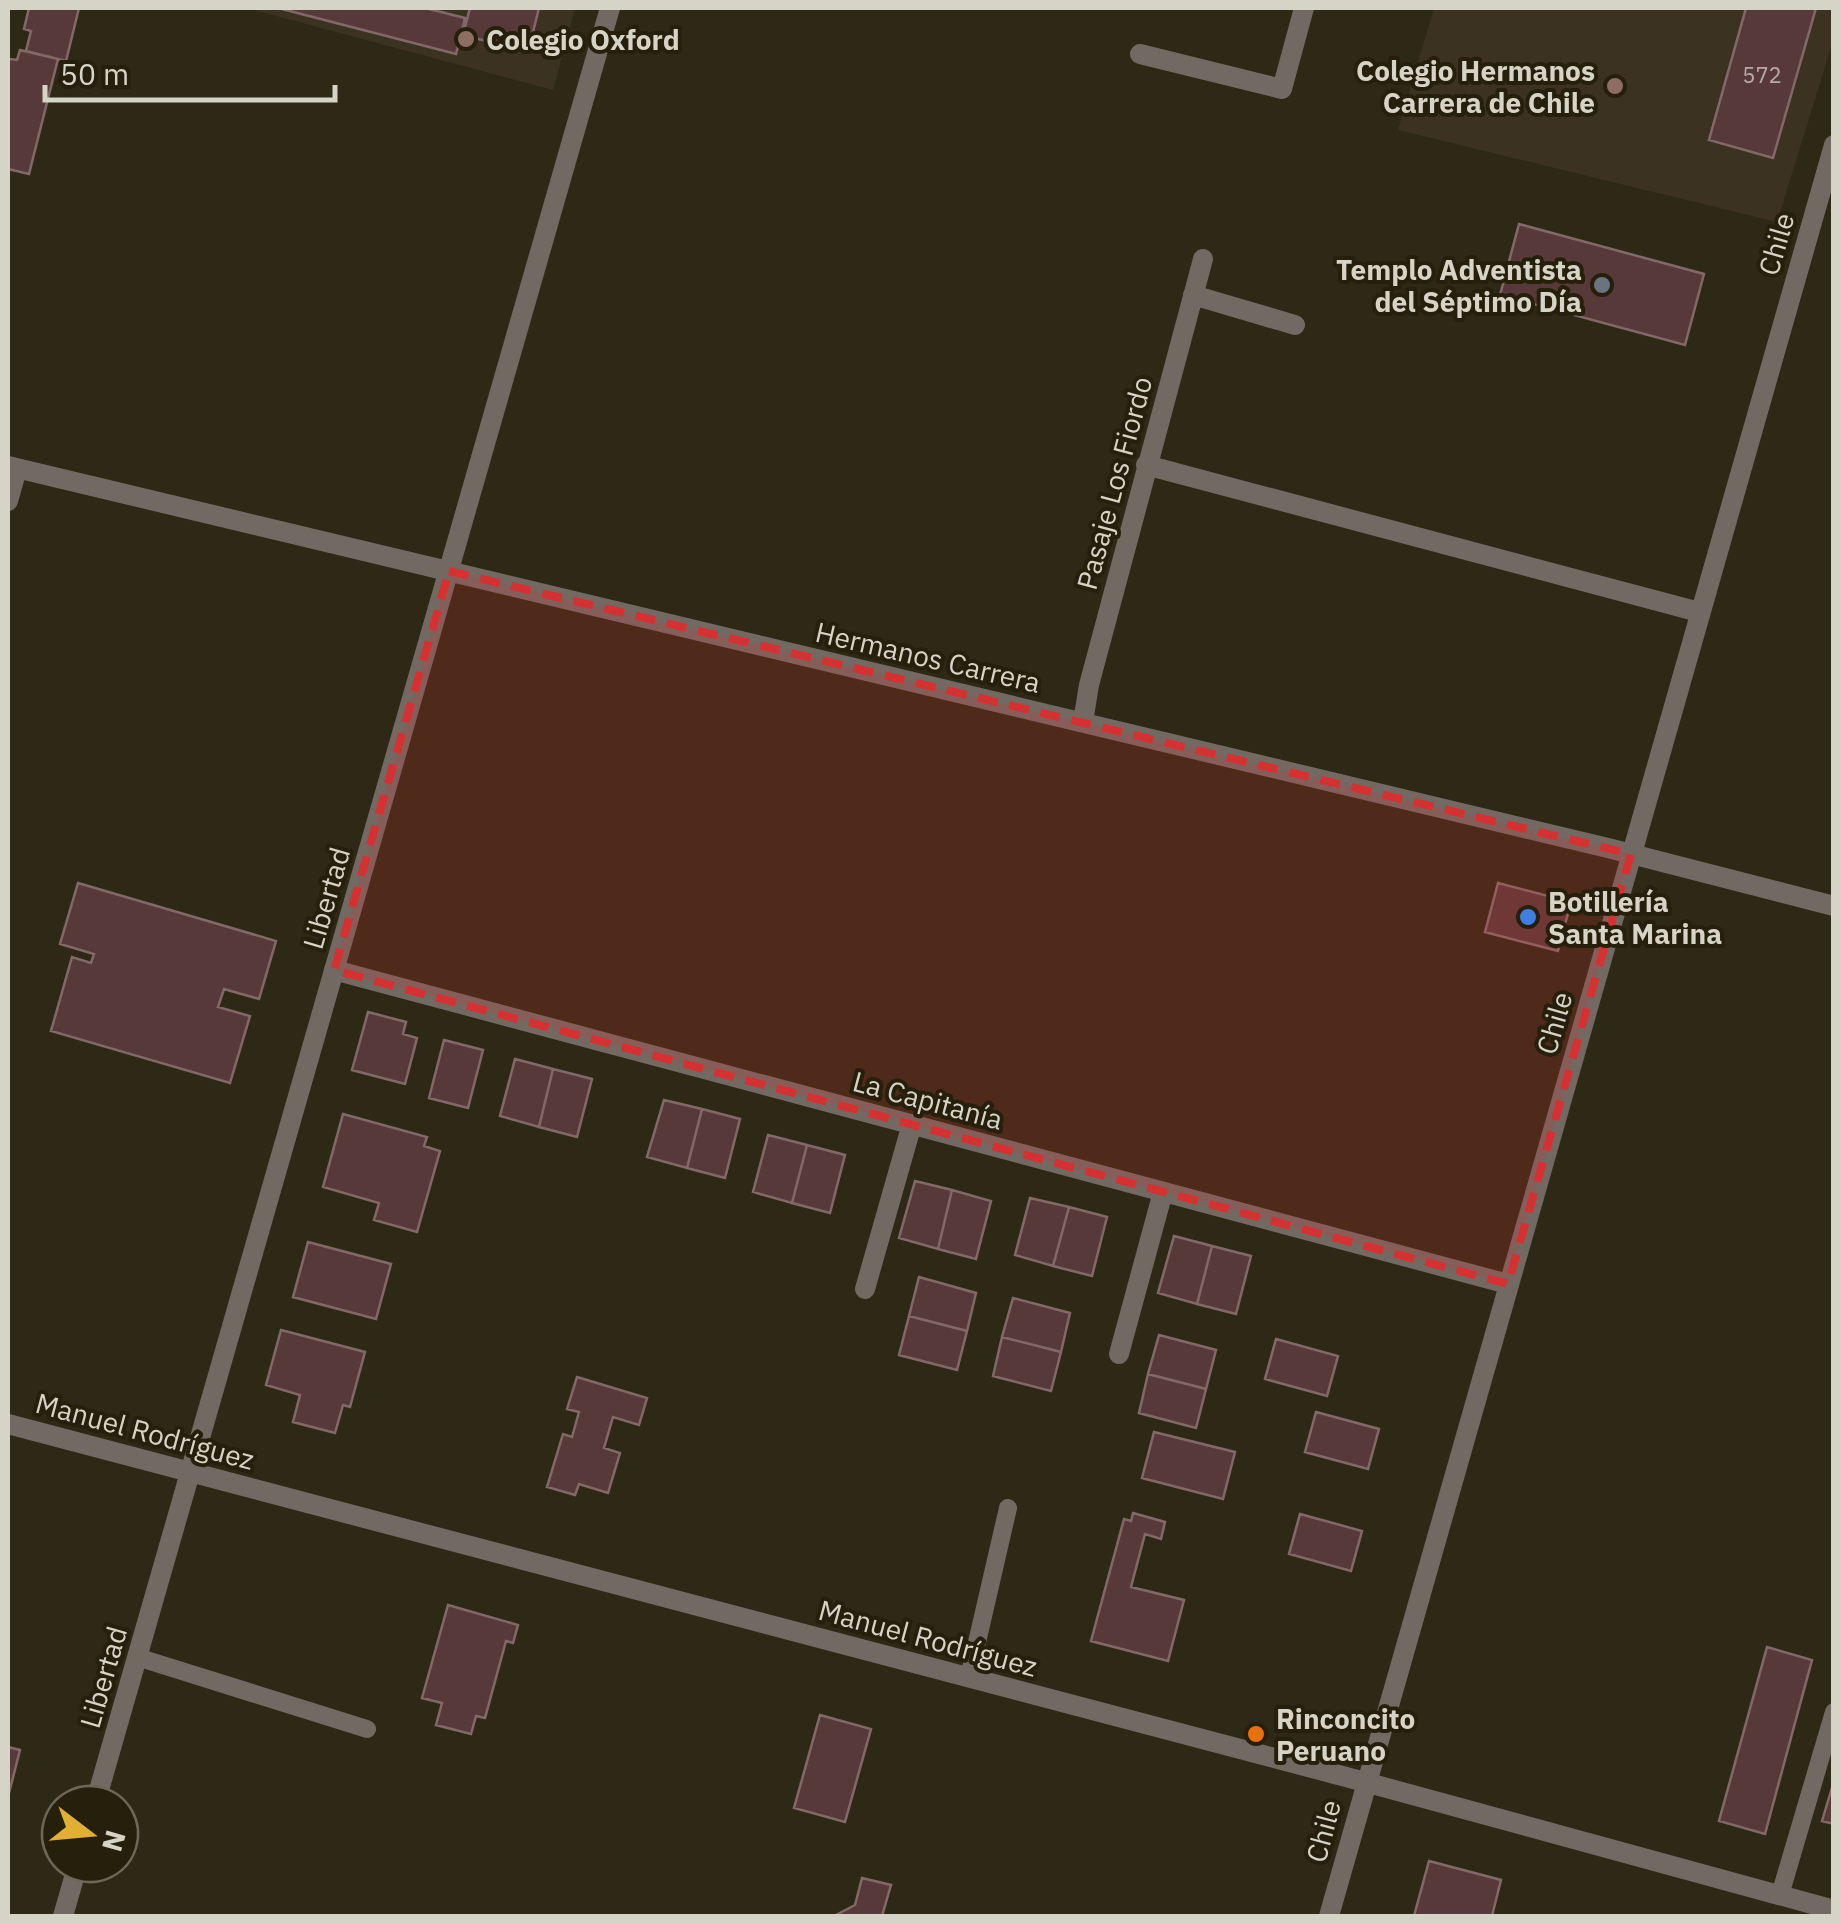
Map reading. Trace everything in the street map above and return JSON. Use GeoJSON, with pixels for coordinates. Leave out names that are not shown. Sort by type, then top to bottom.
{"type":"FeatureCollection","features":[{"type":"Feature","properties":{"kind":"street","name":"Libertad"},"geometry":{"type":"LineString","coordinates":[[101,1784],[610,8]]}},
{"type":"Feature","properties":{"kind":"street"},"geometry":{"type":"LineString","coordinates":[[1140,54],[1282,89],[1304,8]]}},
{"type":"Feature","properties":{"kind":"street","name":"Chile"},"geometry":{"type":"LineString","coordinates":[[1328,1916],[1834,145]]}},
{"type":"Feature","properties":{"kind":"street","name":"Pasaje Los Fiordo"},"geometry":{"type":"LineString","coordinates":[[1083,722],[1089,685],[1203,258]]}},
{"type":"Feature","properties":{"kind":"street"},"geometry":{"type":"LineString","coordinates":[[1193,295],[1295,325]]}},
{"type":"Feature","properties":{"kind":"street"},"geometry":{"type":"LineString","coordinates":[[1146,465],[1699,612]]}},
{"type":"Feature","properties":{"kind":"street","name":"Hermanos Carrera"},"geometry":{"type":"LineString","coordinates":[[12,467],[1632,854],[1834,906]]}},
{"type":"Feature","properties":{"kind":"street"},"geometry":{"type":"LineString","coordinates":[[8,501],[12,467]]}},
{"type":"Feature","properties":{"kind":"street","name":"La Capitanía"},"geometry":{"type":"LineString","coordinates":[[334,970],[1508,1284]]}},
{"type":"Feature","properties":{"kind":"street"},"geometry":{"type":"LineString","coordinates":[[865,1288],[912,1124]]}},
{"type":"Feature","properties":{"kind":"street"},"geometry":{"type":"LineString","coordinates":[[1119,1354],[1163,1192]]}},
{"type":"Feature","properties":{"kind":"street","name":"Manuel Rodríguez"},"geometry":{"type":"LineString","coordinates":[[8,1424],[1365,1782],[1834,1910]]}},
{"type":"Feature","properties":{"kind":"street"},"geometry":{"type":"LineString","coordinates":[[63,1916],[72,1884]]}},
{"type":"Feature","properties":{"kind":"lane"},"geometry":{"type":"LineString","coordinates":[[970,1677],[1008,1508]]}},
{"type":"Feature","properties":{"kind":"lane"},"geometry":{"type":"LineString","coordinates":[[137,1657],[366,1729]]}},
{"type":"Feature","properties":{"kind":"lane"},"geometry":{"type":"LineString","coordinates":[[1780,1895],[1834,1712]]}},
{"type":"Feature","properties":{"kind":"highlighted area"},"geometry":{"type":"Polygon","coordinates":[[[449,571],[1631,854],[1508,1284],[334,970],[449,571]]]}},
{"type":"Feature","properties":{"kind":"shaded area","name":"Colegio Oxford"},"geometry":{"type":"Polygon","coordinates":[[[247,8],[575,8],[553,90],[247,8]]]}},
{"type":"Feature","properties":{"kind":"shaded area","name":"Colegio Hermanos Carrera de Chile"},"geometry":{"type":"Polygon","coordinates":[[[1434,8],[1833,8],[1833,41],[1777,222],[1398,130],[1434,8]]]}},
{"type":"Feature","properties":{"kind":"building"},"geometry":{"type":"Polygon","coordinates":[[[29,8],[79,8],[66,61],[26,51],[31,31],[24,29],[29,8]]]}},
{"type":"Feature","properties":{"kind":"building"},"geometry":{"type":"Polygon","coordinates":[[[278,8],[425,8],[465,18],[456,54],[278,8]]]}},
{"type":"Feature","properties":{"kind":"building"},"geometry":{"type":"Polygon","coordinates":[[[470,8],[539,8],[528,52],[463,35],[470,8]]]}},
{"type":"Feature","properties":{"kind":"building"},"geometry":{"type":"Polygon","coordinates":[[[1746,8],[1816,8],[1773,158],[1709,140],[1746,8]]]}},
{"type":"Feature","properties":{"kind":"building"},"geometry":{"type":"Polygon","coordinates":[[[20,50],[58,59],[29,174],[8,169],[8,65],[9,59],[17,60],[20,50]]]}},
{"type":"Feature","properties":{"kind":"building","name":"Templo Adventista del Séptimo Día"},"geometry":{"type":"Polygon","coordinates":[[[1519,224],[1704,274],[1685,345],[1500,295],[1519,224]]]}},
{"type":"Feature","properties":{"kind":"building"},"geometry":{"type":"Polygon","coordinates":[[[78,883],[276,941],[259,999],[224,989],[218,1007],[250,1016],[230,1083],[51,1031],[72,957],[91,963],[94,954],[60,944],[78,883]]]}},
{"type":"Feature","properties":{"kind":"building","name":"Botillería Santa Marina"},"geometry":{"type":"Polygon","coordinates":[[[1498,883],[1571,902],[1558,951],[1485,932],[1498,883]]]}},
{"type":"Feature","properties":{"kind":"building"},"geometry":{"type":"Polygon","coordinates":[[[368,1012],[406,1022],[403,1034],[417,1038],[405,1084],[352,1070],[368,1012]]]}},
{"type":"Feature","properties":{"kind":"building"},"geometry":{"type":"Polygon","coordinates":[[[444,1040],[483,1050],[468,1108],[429,1098],[444,1040]]]}},
{"type":"Feature","properties":{"kind":"building"},"geometry":{"type":"Polygon","coordinates":[[[515,1059],[553,1069],[539,1127],[500,1116],[515,1059]]]}},
{"type":"Feature","properties":{"kind":"building"},"geometry":{"type":"Polygon","coordinates":[[[553,1069],[592,1079],[577,1137],[539,1127],[553,1069]]]}},
{"type":"Feature","properties":{"kind":"building"},"geometry":{"type":"Polygon","coordinates":[[[664,1100],[702,1109],[687,1168],[647,1157],[664,1100]]]}},
{"type":"Feature","properties":{"kind":"building"},"geometry":{"type":"Polygon","coordinates":[[[702,1109],[740,1119],[725,1178],[687,1168],[702,1109]]]}},
{"type":"Feature","properties":{"kind":"building"},"geometry":{"type":"Polygon","coordinates":[[[343,1114],[427,1137],[424,1146],[440,1151],[417,1232],[374,1220],[379,1203],[323,1187],[343,1114]]]}},
{"type":"Feature","properties":{"kind":"building"},"geometry":{"type":"Polygon","coordinates":[[[768,1135],[807,1145],[792,1203],[753,1192],[768,1135]]]}},
{"type":"Feature","properties":{"kind":"building"},"geometry":{"type":"Polygon","coordinates":[[[807,1145],[845,1155],[830,1213],[792,1203],[807,1145]]]}},
{"type":"Feature","properties":{"kind":"building"},"geometry":{"type":"Polygon","coordinates":[[[915,1181],[952,1190],[938,1249],[899,1238],[915,1181]]]}},
{"type":"Feature","properties":{"kind":"building"},"geometry":{"type":"Polygon","coordinates":[[[952,1190],[991,1201],[976,1259],[938,1249],[952,1190]]]}},
{"type":"Feature","properties":{"kind":"building"},"geometry":{"type":"Polygon","coordinates":[[[1030,1198],[1069,1207],[1053,1266],[1015,1255],[1030,1198]]]}},
{"type":"Feature","properties":{"kind":"building"},"geometry":{"type":"Polygon","coordinates":[[[1069,1207],[1107,1217],[1092,1276],[1053,1266],[1069,1207]]]}},
{"type":"Feature","properties":{"kind":"building"},"geometry":{"type":"Polygon","coordinates":[[[1174,1236],[1212,1246],[1197,1304],[1158,1293],[1174,1236]]]}},
{"type":"Feature","properties":{"kind":"building"},"geometry":{"type":"Polygon","coordinates":[[[308,1242],[391,1264],[376,1319],[293,1297],[308,1242]]]}},
{"type":"Feature","properties":{"kind":"building"},"geometry":{"type":"Polygon","coordinates":[[[1212,1246],[1251,1256],[1236,1314],[1197,1304],[1212,1246]]]}},
{"type":"Feature","properties":{"kind":"building"},"geometry":{"type":"Polygon","coordinates":[[[919,1277],[976,1293],[967,1331],[909,1316],[919,1277]]]}},
{"type":"Feature","properties":{"kind":"building"},"geometry":{"type":"Polygon","coordinates":[[[1013,1298],[1070,1313],[1061,1352],[1002,1337],[1013,1298]]]}},
{"type":"Feature","properties":{"kind":"building"},"geometry":{"type":"Polygon","coordinates":[[[909,1316],[967,1331],[957,1370],[899,1355],[909,1316]]]}},
{"type":"Feature","properties":{"kind":"building"},"geometry":{"type":"Polygon","coordinates":[[[281,1330],[365,1352],[350,1407],[343,1405],[335,1433],[293,1422],[300,1395],[266,1385],[281,1330]]]}},
{"type":"Feature","properties":{"kind":"building"},"geometry":{"type":"Polygon","coordinates":[[[1159,1335],[1216,1350],[1206,1389],[1148,1374],[1159,1335]]]}},
{"type":"Feature","properties":{"kind":"building"},"geometry":{"type":"Polygon","coordinates":[[[1002,1337],[1061,1352],[1051,1391],[993,1376],[1002,1337]]]}},
{"type":"Feature","properties":{"kind":"building"},"geometry":{"type":"Polygon","coordinates":[[[1276,1339],[1338,1356],[1327,1396],[1265,1379],[1276,1339]]]}},
{"type":"Feature","properties":{"kind":"building"},"geometry":{"type":"Polygon","coordinates":[[[1148,1374],[1206,1389],[1196,1428],[1139,1413],[1148,1374]]]}},
{"type":"Feature","properties":{"kind":"building"},"geometry":{"type":"Polygon","coordinates":[[[577,1377],[647,1398],[639,1425],[613,1417],[604,1448],[620,1453],[608,1493],[579,1484],[575,1495],[547,1487],[563,1434],[572,1437],[579,1412],[567,1409],[577,1377]]]}},
{"type":"Feature","properties":{"kind":"building"},"geometry":{"type":"Polygon","coordinates":[[[1316,1412],[1379,1429],[1368,1469],[1305,1452],[1316,1412]]]}},
{"type":"Feature","properties":{"kind":"building"},"geometry":{"type":"Polygon","coordinates":[[[1154,1432],[1235,1452],[1223,1499],[1142,1478],[1154,1432]]]}},
{"type":"Feature","properties":{"kind":"building"},"geometry":{"type":"Polygon","coordinates":[[[1133,1513],[1165,1522],[1161,1539],[1145,1534],[1131,1587],[1184,1600],[1168,1661],[1091,1641],[1124,1519],[1131,1521],[1133,1513]]]}},
{"type":"Feature","properties":{"kind":"building"},"geometry":{"type":"Polygon","coordinates":[[[1300,1514],[1362,1531],[1351,1571],[1289,1554],[1300,1514]]]}},
{"type":"Feature","properties":{"kind":"building"},"geometry":{"type":"Polygon","coordinates":[[[448,1605],[518,1625],[513,1643],[506,1641],[485,1718],[476,1716],[471,1734],[436,1725],[442,1703],[422,1698],[448,1605]]]}},
{"type":"Feature","properties":{"kind":"building"},"geometry":{"type":"Polygon","coordinates":[[[1767,1647],[1812,1660],[1765,1834],[1719,1821],[1767,1647]]]}},
{"type":"Feature","properties":{"kind":"building"},"geometry":{"type":"Polygon","coordinates":[[[820,1715],[871,1729],[845,1822],[794,1808],[820,1715]]]}},
{"type":"Feature","properties":{"kind":"building"},"geometry":{"type":"Polygon","coordinates":[[[8,1747],[20,1750],[8,1797],[8,1747]]]}},
{"type":"Feature","properties":{"kind":"building"},"geometry":{"type":"Polygon","coordinates":[[[1834,1781],[1834,1824],[1822,1821],[1834,1781]]]}},
{"type":"Feature","properties":{"kind":"building"},"geometry":{"type":"Polygon","coordinates":[[[1429,1861],[1501,1880],[1492,1916],[1414,1916],[1429,1861]]]}},
{"type":"Feature","properties":{"kind":"building"},"geometry":{"type":"Polygon","coordinates":[[[862,1878],[891,1885],[882,1916],[834,1916],[855,1905],[862,1878]]]}},
{"type":"Feature","properties":{"kind":"place","name":"Colegio Oxford"},"geometry":{"type":"Point","coordinates":[466,39]}},
{"type":"Feature","properties":{"kind":"place","name":"Colegio Hermanos Carrera de Chile"},"geometry":{"type":"Point","coordinates":[1615,86]}},
{"type":"Feature","properties":{"kind":"place","name":"Templo Adventista del Séptimo Día"},"geometry":{"type":"Point","coordinates":[1602,285]}},
{"type":"Feature","properties":{"kind":"place","name":"Botillería Santa Marina"},"geometry":{"type":"Point","coordinates":[1528,917]}},
{"type":"Feature","properties":{"kind":"place","name":"Rinconcito Peruano"},"geometry":{"type":"Point","coordinates":[1256,1734]}}]}
